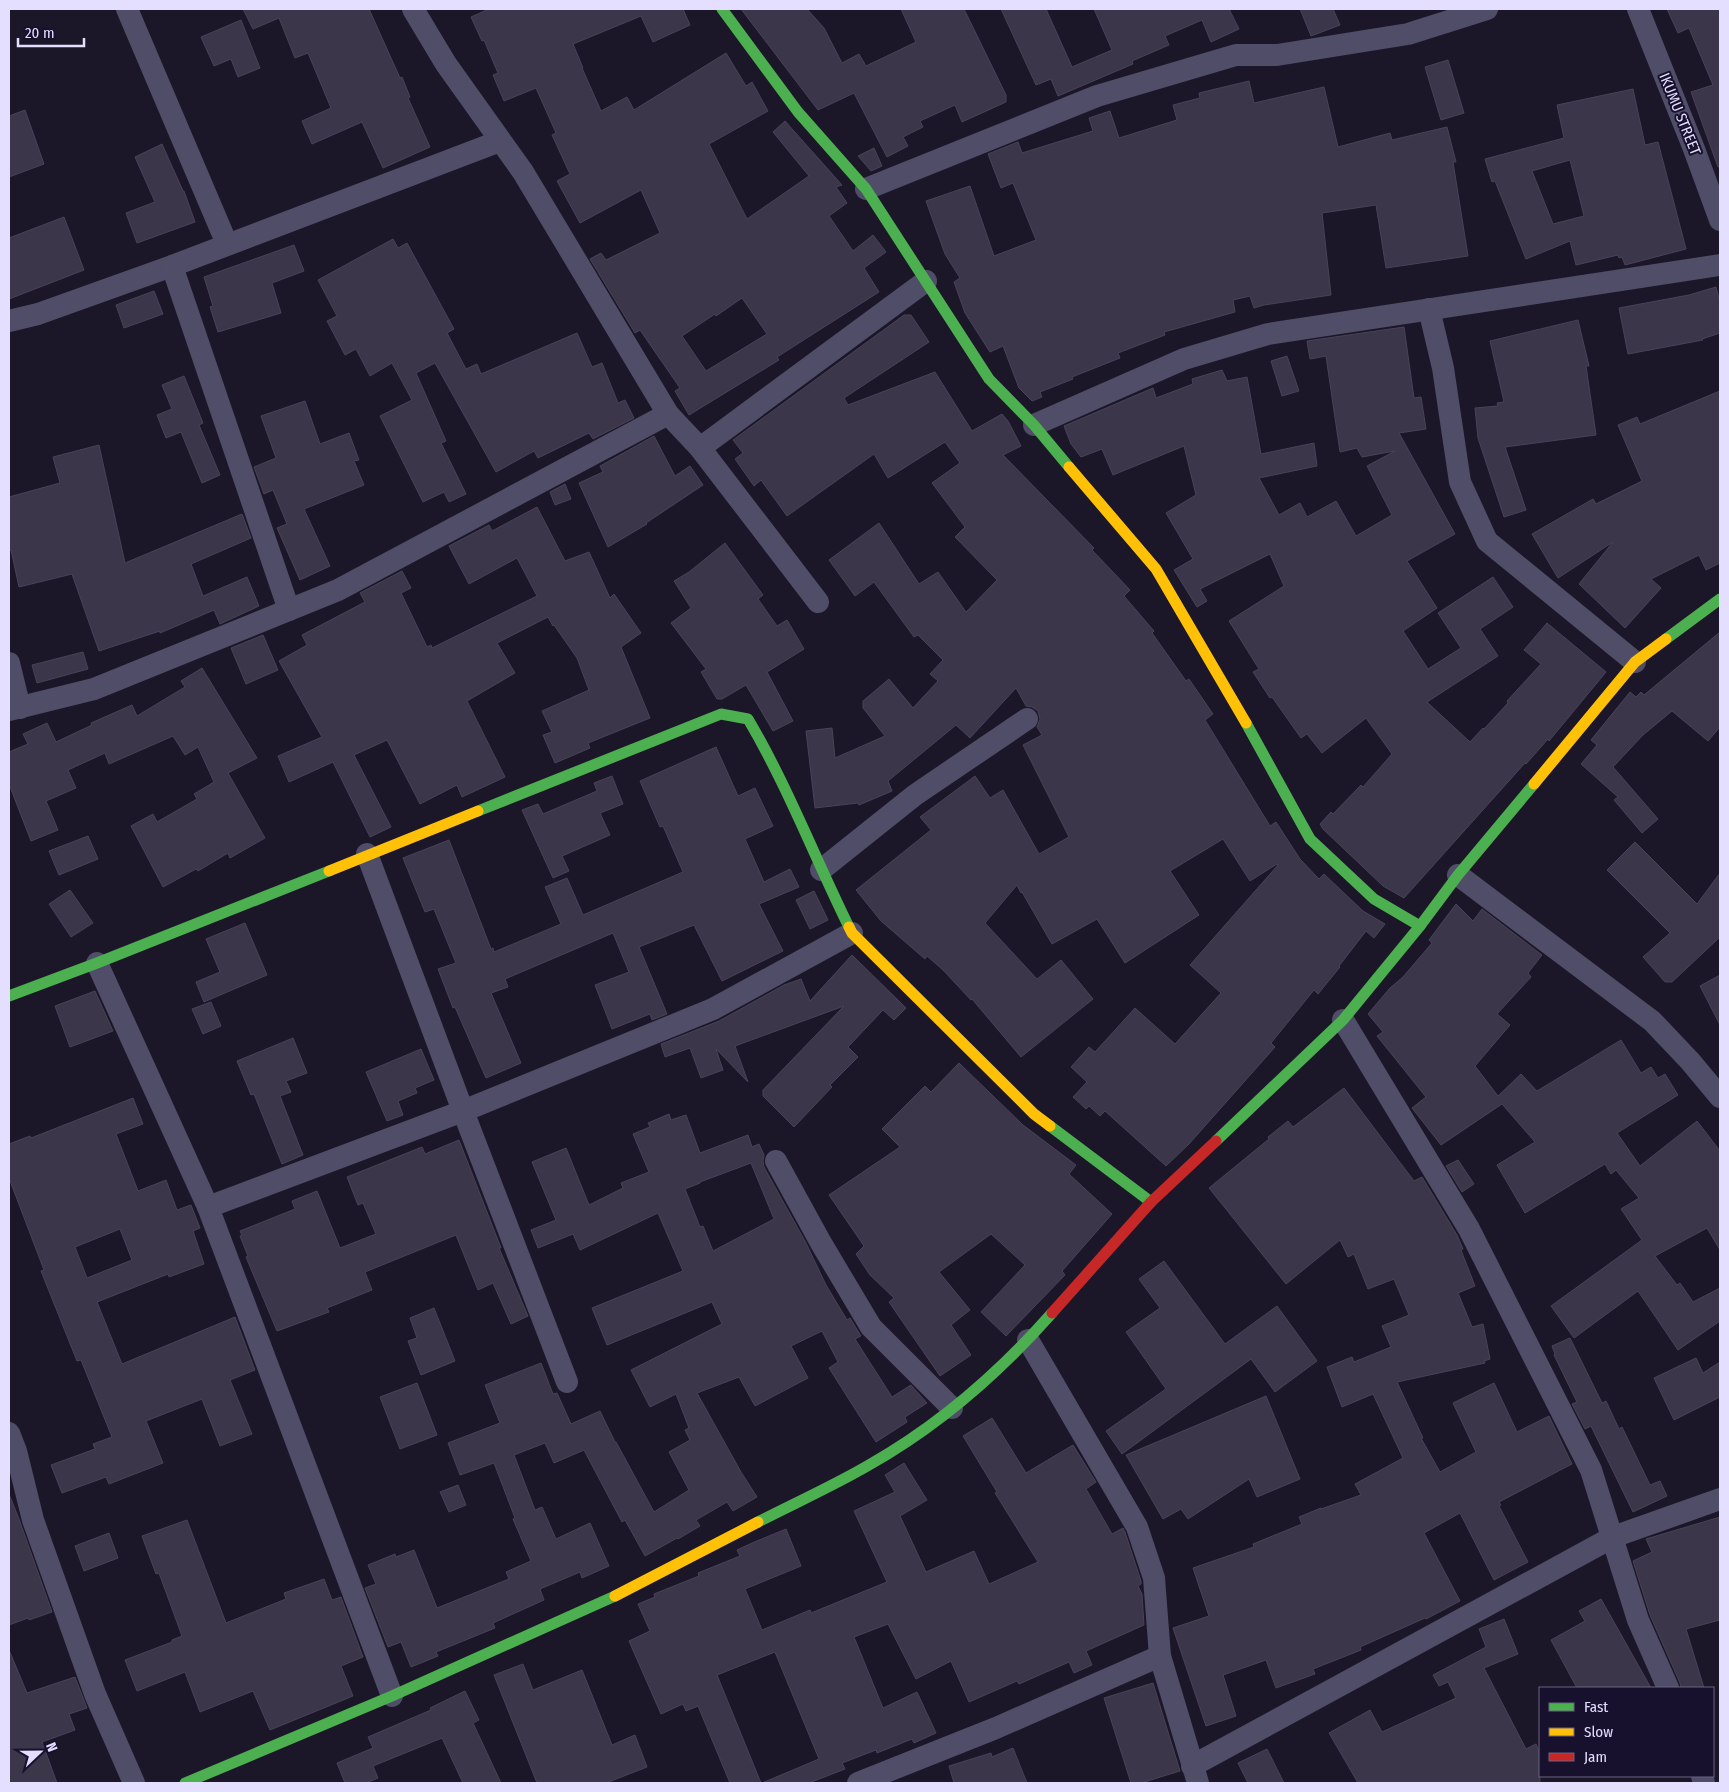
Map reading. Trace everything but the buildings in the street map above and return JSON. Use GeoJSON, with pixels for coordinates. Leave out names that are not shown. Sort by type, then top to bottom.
{"type":"FeatureCollection","features":[{"type":"Feature","properties":{"kind":"street"},"geometry":{"type":"LineString","coordinates":[[126,9],[227,244]]}},
{"type":"Feature","properties":{"kind":"street"},"geometry":{"type":"LineString","coordinates":[[413,9],[446,64],[523,172],[668,414],[700,448],[818,602]]}},
{"type":"Feature","properties":{"kind":"street"},"geometry":{"type":"LineString","coordinates":[[722,9],[798,112],[866,189],[989,378],[1034,425],[1156,569],[1250,729],[1310,839],[1374,899],[1420,926]]}},
{"type":"Feature","properties":{"kind":"street"},"geometry":{"type":"LineString","coordinates":[[866,189],[1097,96],[1236,55],[1277,54],[1408,34],[1487,9]]}},
{"type":"Feature","properties":{"kind":"street","name":"IKUMU STREET"},"geometry":{"type":"LineString","coordinates":[[1638,9],[1720,220]]}},
{"type":"Feature","properties":{"kind":"street"},"geometry":{"type":"LineString","coordinates":[[9,321],[38,314],[172,266],[500,140]]}},
{"type":"Feature","properties":{"kind":"street"},"geometry":{"type":"LineString","coordinates":[[1034,425],[1184,359],[1268,334],[1720,265]]}},
{"type":"Feature","properties":{"kind":"street"},"geometry":{"type":"LineString","coordinates":[[172,266],[289,610]]}},
{"type":"Feature","properties":{"kind":"street"},"geometry":{"type":"LineString","coordinates":[[700,448],[926,281]]}},
{"type":"Feature","properties":{"kind":"street"},"geometry":{"type":"LineString","coordinates":[[1429,309],[1442,368],[1460,482],[1487,542],[1635,662]]}},
{"type":"Feature","properties":{"kind":"street"},"geometry":{"type":"LineString","coordinates":[[9,663],[14,709],[94,689],[338,590],[668,414]]}},
{"type":"Feature","properties":{"kind":"street"},"geometry":{"type":"LineString","coordinates":[[185,1783],[392,1696],[601,1604],[869,1465],[912,1438],[952,1408],[1028,1340],[1151,1202],[1343,1020],[1420,926],[1458,875],[1635,662],[1720,599]]}},
{"type":"Feature","properties":{"kind":"street"},"geometry":{"type":"LineString","coordinates":[[9,996],[97,963],[721,714],[748,718],[768,753],[852,933],[1034,1114],[1151,1202]]}},
{"type":"Feature","properties":{"kind":"street"},"geometry":{"type":"LineString","coordinates":[[821,870],[915,795],[1026,718]]}},
{"type":"Feature","properties":{"kind":"street"},"geometry":{"type":"LineString","coordinates":[[368,854],[463,1111],[567,1382]]}},
{"type":"Feature","properties":{"kind":"street"},"geometry":{"type":"LineString","coordinates":[[1458,875],[1652,1021],[1690,1061],[1720,1097]]}},
{"type":"Feature","properties":{"kind":"street"},"geometry":{"type":"LineString","coordinates":[[208,1207],[463,1111],[713,1009],[852,933]]}},
{"type":"Feature","properties":{"kind":"street"},"geometry":{"type":"LineString","coordinates":[[97,963],[208,1207],[392,1696]]}},
{"type":"Feature","properties":{"kind":"street"},"geometry":{"type":"LineString","coordinates":[[1343,1020],[1469,1229],[1591,1470],[1638,1620],[1668,1687]]}},
{"type":"Feature","properties":{"kind":"street"},"geometry":{"type":"LineString","coordinates":[[776,1161],[821,1243],[871,1327],[952,1408]]}},
{"type":"Feature","properties":{"kind":"street"},"geometry":{"type":"LineString","coordinates":[[1028,1340],[1137,1527],[1154,1578],[1160,1656],[1195,1775],[1613,1537],[1720,1499]]}},
{"type":"Feature","properties":{"kind":"street"},"geometry":{"type":"LineString","coordinates":[[9,1433],[16,1451],[33,1520],[95,1694],[134,1783]]}},
{"type":"Feature","properties":{"kind":"street"},"geometry":{"type":"LineString","coordinates":[[858,1783],[996,1728],[1160,1656]]}},
{"type":"Feature","properties":{"kind":"traffic: fast"},"geometry":{"type":"LineString","coordinates":[[722,9],[798,112],[866,189],[989,379],[1034,425],[1069,467]]}},
{"type":"Feature","properties":{"kind":"traffic: fast"},"geometry":{"type":"LineString","coordinates":[[1666,639],[1720,599]]}},
{"type":"Feature","properties":{"kind":"traffic: fast"},"geometry":{"type":"LineString","coordinates":[[478,811],[721,714],[748,719],[788,796],[849,927]]}},
{"type":"Feature","properties":{"kind":"traffic: fast"},"geometry":{"type":"LineString","coordinates":[[1246,723],[1310,839],[1374,899],[1420,926]]}},
{"type":"Feature","properties":{"kind":"traffic: fast"},"geometry":{"type":"LineString","coordinates":[[1216,1141],[1343,1020],[1420,926],[1458,875],[1534,784]]}},
{"type":"Feature","properties":{"kind":"traffic: fast"},"geometry":{"type":"LineString","coordinates":[[9,996],[329,871]]}},
{"type":"Feature","properties":{"kind":"traffic: fast"},"geometry":{"type":"LineString","coordinates":[[1050,1126],[1151,1202]]}},
{"type":"Feature","properties":{"kind":"traffic: fast"},"geometry":{"type":"LineString","coordinates":[[758,1522],[855,1473],[895,1450],[919,1433],[944,1415],[989,1377],[1052,1313]]}},
{"type":"Feature","properties":{"kind":"traffic: fast"},"geometry":{"type":"LineString","coordinates":[[185,1783],[392,1696],[615,1596]]}},
{"type":"Feature","properties":{"kind":"traffic: slow"},"geometry":{"type":"LineString","coordinates":[[1069,467],[1156,569],[1246,723]]}},
{"type":"Feature","properties":{"kind":"traffic: slow"},"geometry":{"type":"LineString","coordinates":[[1534,784],[1635,662],[1666,639]]}},
{"type":"Feature","properties":{"kind":"traffic: slow"},"geometry":{"type":"LineString","coordinates":[[329,871],[478,811]]}},
{"type":"Feature","properties":{"kind":"traffic: slow"},"geometry":{"type":"LineString","coordinates":[[849,927],[852,933],[1034,1114],[1050,1126]]}},
{"type":"Feature","properties":{"kind":"traffic: slow"},"geometry":{"type":"LineString","coordinates":[[615,1596],[758,1522]]}},
{"type":"Feature","properties":{"kind":"traffic: jam"},"geometry":{"type":"LineString","coordinates":[[1052,1313],[1151,1202],[1216,1141]]}}]}
